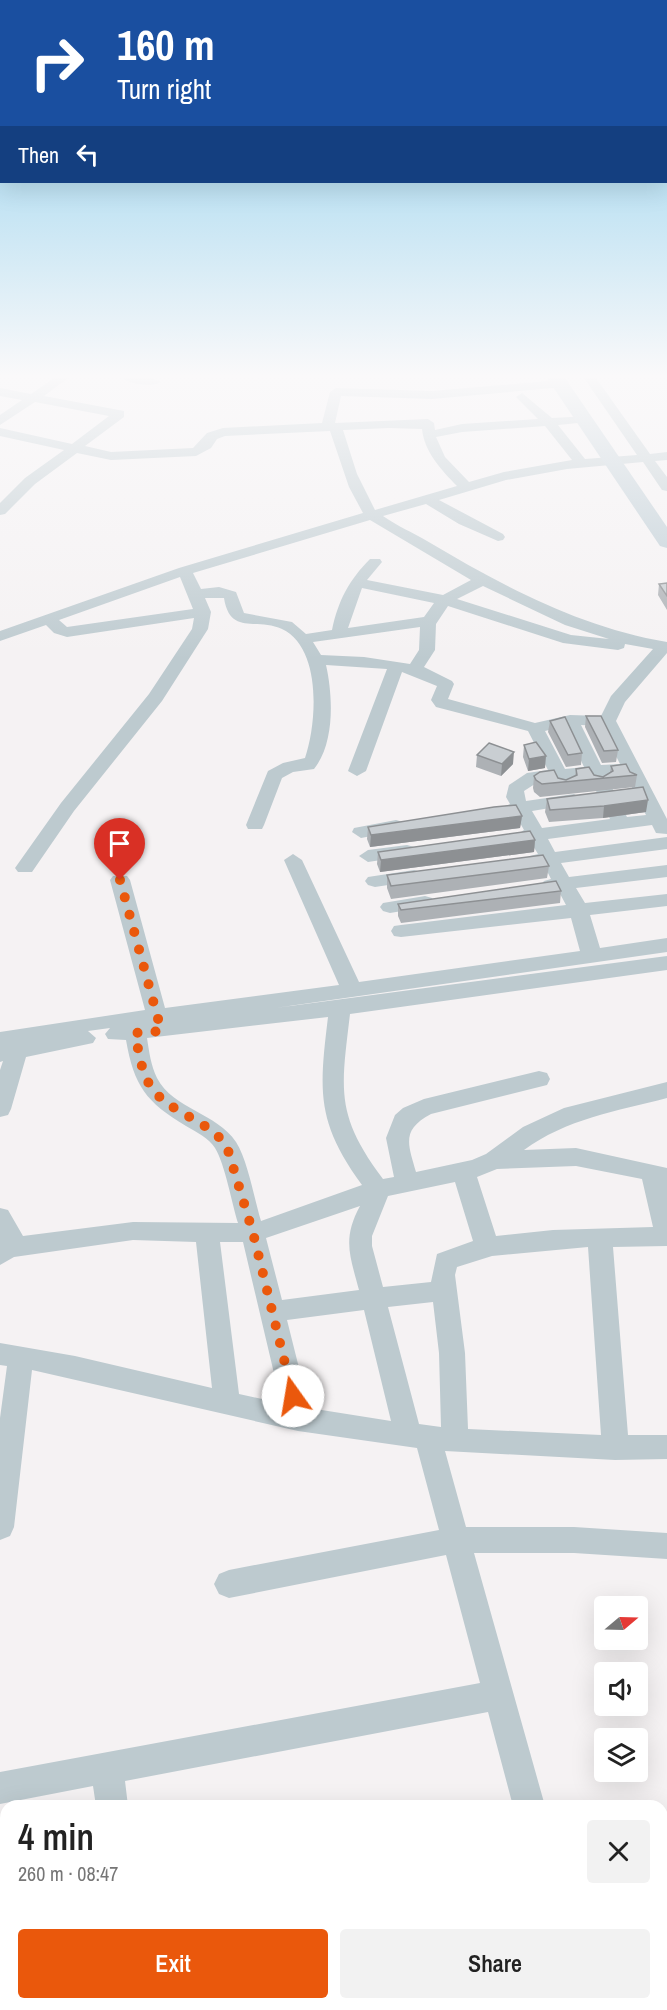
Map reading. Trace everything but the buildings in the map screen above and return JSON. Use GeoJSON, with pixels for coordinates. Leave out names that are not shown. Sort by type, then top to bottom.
{"type":"FeatureCollection","features":[{"type":"Feature","properties":{"kind":"street"},"geometry":{"type":"LineString","coordinates":[[2,507],[43,472]]}},
{"type":"Feature","properties":{"kind":"street"},"geometry":{"type":"LineString","coordinates":[[352,472],[371,514],[483,580],[576,622],[660,646]]}},
{"type":"Feature","properties":{"kind":"street"},"geometry":{"type":"LineString","coordinates":[[453,472],[466,487]]}},
{"type":"Feature","properties":{"kind":"street"},"geometry":{"type":"LineString","coordinates":[[0,636],[184,571],[371,514],[504,476],[531,472]]}},
{"type":"Feature","properties":{"kind":"street"},"geometry":{"type":"LineString","coordinates":[[618,472],[667,542]]}},
{"type":"Feature","properties":{"kind":"street"},"geometry":{"type":"LineString","coordinates":[[657,472],[667,487]]}},
{"type":"Feature","properties":{"kind":"street"},"geometry":{"type":"LineString","coordinates":[[427,498],[464,521],[498,537]]}},
{"type":"Feature","properties":{"kind":"street"},"geometry":{"type":"LineString","coordinates":[[339,633],[343,611],[357,582],[375,562]]}},
{"type":"Feature","properties":{"kind":"street"},"geometry":{"type":"LineString","coordinates":[[25,868],[74,798],[156,697],[173,667],[200,629],[203,612],[184,571]]}},
{"type":"Feature","properties":{"kind":"street"},"geometry":{"type":"LineString","coordinates":[[357,771],[405,669],[428,650],[425,630],[429,621],[444,600],[455,592],[483,580]]}},
{"type":"Feature","properties":{"kind":"street"},"geometry":{"type":"LineString","coordinates":[[357,582],[444,600],[569,640],[602,644],[660,646]]}},
{"type":"Feature","properties":{"kind":"street"},"geometry":{"type":"LineString","coordinates":[[195,594],[227,592],[231,595],[234,613],[286,625],[301,639],[315,660],[321,693],[316,756],[308,765],[289,767],[274,775],[255,825]]}},
{"type":"Feature","properties":{"kind":"street"},"geometry":{"type":"LineString","coordinates":[[48,619],[60,630],[67,632],[203,612]]}},
{"type":"Feature","properties":{"kind":"street"},"geometry":{"type":"LineString","coordinates":[[301,639],[429,621]]}},
{"type":"Feature","properties":{"kind":"street"},"geometry":{"type":"LineString","coordinates":[[607,721],[617,700],[660,646]]}},
{"type":"Feature","properties":{"kind":"street"},"geometry":{"type":"LineString","coordinates":[[315,660],[405,669],[442,680],[446,684],[439,700],[442,703],[535,728],[570,720],[607,721]]}},
{"type":"Feature","properties":{"kind":"street"},"geometry":{"type":"LineString","coordinates":[[570,720],[622,824]]}},
{"type":"Feature","properties":{"kind":"street"},"geometry":{"type":"LineString","coordinates":[[607,721],[667,835]]}},
{"type":"Feature","properties":{"kind":"street"},"geometry":{"type":"LineString","coordinates":[[535,728],[586,829]]}},
{"type":"Feature","properties":{"kind":"street"},"geometry":{"type":"LineString","coordinates":[[592,956],[578,909],[515,797],[515,789],[533,777],[630,768]]}},
{"type":"Feature","properties":{"kind":"street"},"geometry":{"type":"LineString","coordinates":[[487,813],[572,799],[643,792]]}},
{"type":"Feature","properties":{"kind":"street"},"geometry":{"type":"LineString","coordinates":[[502,839],[657,819]]}},
{"type":"Feature","properties":{"kind":"street"},"geometry":{"type":"LineString","coordinates":[[361,832],[418,823]]}},
{"type":"Feature","properties":{"kind":"street"},"geometry":{"type":"LineString","coordinates":[[514,863],[667,843]]}},
{"type":"Feature","properties":{"kind":"street"},"geometry":{"type":"LineString","coordinates":[[368,856],[423,849]]}},
{"type":"Feature","properties":{"kind":"street"},"geometry":{"type":"LineString","coordinates":[[292,860],[346,999],[333,1095],[339,1125],[353,1155],[378,1190]]}},
{"type":"Feature","properties":{"kind":"street"},"geometry":{"type":"LineString","coordinates":[[530,888],[667,871]]}},
{"type":"Feature","properties":{"kind":"street"},"geometry":{"type":"LineString","coordinates":[[375,881],[433,873]]}},
{"type":"Feature","properties":{"kind":"street"},"geometry":{"type":"LineString","coordinates":[[120,880],[159,1024]]}},
{"type":"Feature","properties":{"kind":"street"},"geometry":{"type":"LineString","coordinates":[[390,907],[448,899]]}},
{"type":"Feature","properties":{"kind":"street"},"geometry":{"type":"LineString","coordinates":[[401,931],[667,900]]}},
{"type":"Feature","properties":{"kind":"street"},"geometry":{"type":"LineString","coordinates":[[346,999],[667,945]]}},
{"type":"Feature","properties":{"kind":"street"},"geometry":{"type":"LineString","coordinates":[[5,1048],[100,1022],[159,1024],[346,999],[667,963]]}},
{"type":"Feature","properties":{"kind":"street"},"geometry":{"type":"LineString","coordinates":[[5,1048],[135,1033],[159,1024]]}},
{"type":"Feature","properties":{"kind":"street"},"geometry":{"type":"LineString","coordinates":[[135,1033],[142,1069],[154,1090],[171,1106],[220,1137],[227,1147],[253,1233],[298,1419]]}},
{"type":"Feature","properties":{"kind":"street"},"geometry":{"type":"LineString","coordinates":[[0,1109],[5,1048]]}},
{"type":"Feature","properties":{"kind":"street"},"geometry":{"type":"LineString","coordinates":[[408,1181],[397,1138],[398,1125],[408,1114],[424,1107],[539,1078]]}},
{"type":"Feature","properties":{"kind":"street"},"geometry":{"type":"LineString","coordinates":[[494,1160],[531,1133],[572,1114],[667,1090]]}},
{"type":"Feature","properties":{"kind":"street"},"geometry":{"type":"LineString","coordinates":[[4,1252],[133,1231],[253,1233],[306,1217],[378,1190],[408,1181],[464,1170],[494,1160],[576,1157],[660,1175],[667,1236],[558,1240],[487,1248],[458,1254],[446,1261],[443,1275],[452,1353],[430,1436]]}},
{"type":"Feature","properties":{"kind":"street"},"geometry":{"type":"LineString","coordinates":[[464,1170],[487,1248]]}},
{"type":"Feature","properties":{"kind":"street"},"geometry":{"type":"LineString","coordinates":[[378,1190],[375,1201],[363,1219],[360,1229],[360,1246],[374,1300],[430,1436],[526,1800]]}},
{"type":"Feature","properties":{"kind":"street"},"geometry":{"type":"LineString","coordinates":[[0,1217],[11,1238],[4,1252]]}},
{"type":"Feature","properties":{"kind":"street"},"geometry":{"type":"LineString","coordinates":[[207,1232],[227,1402]]}},
{"type":"Feature","properties":{"kind":"street"},"geometry":{"type":"LineString","coordinates":[[600,1238],[615,1448]]}},
{"type":"Feature","properties":{"kind":"street"},"geometry":{"type":"LineString","coordinates":[[273,1311],[445,1290]]}},
{"type":"Feature","properties":{"kind":"street"},"geometry":{"type":"LineString","coordinates":[[0,1527],[10,1355],[298,1419],[430,1436],[615,1448],[667,1448]]}},
{"type":"Feature","properties":{"kind":"street"},"geometry":{"type":"LineString","coordinates":[[229,1584],[457,1540],[574,1540],[667,1546]]}},
{"type":"Feature","properties":{"kind":"street"},"geometry":{"type":"LineString","coordinates":[[0,1788],[498,1695]]}},
{"type":"Feature","properties":{"kind":"street"},"geometry":{"type":"LineString","coordinates":[[107,1768],[111,1800]]}},
{"type":"Feature","properties":{"kind":"route"},"geometry":{"type":"LineString","coordinates":[[120,880],[161,1031],[135,1033],[142,1069],[154,1090],[171,1106],[207,1126],[220,1137],[227,1147],[253,1233],[293,1396]]}}]}
